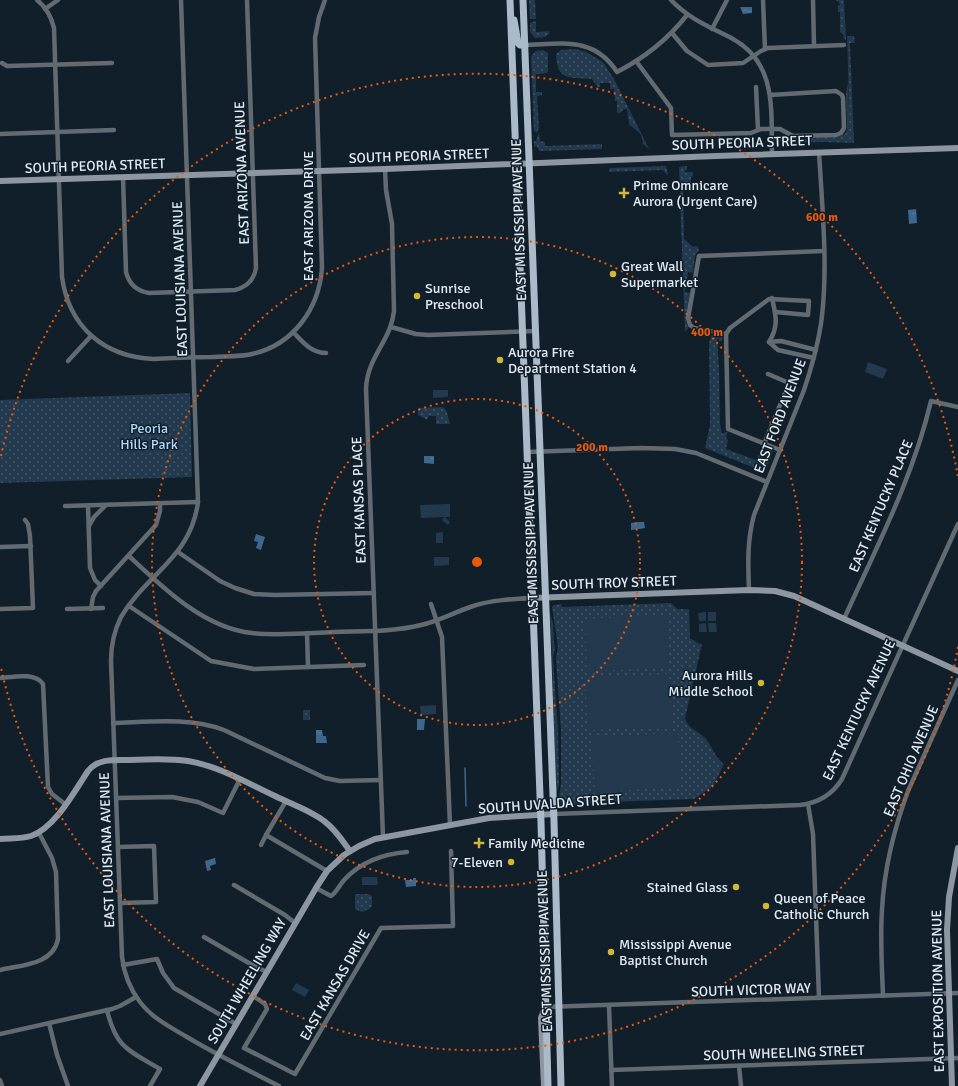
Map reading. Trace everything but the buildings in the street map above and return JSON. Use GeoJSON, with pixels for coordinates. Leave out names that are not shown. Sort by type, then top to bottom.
{"type":"FeatureCollection","features":[{"type":"Feature","properties":{"kind":"main road"},"geometry":{"type":"LineString","coordinates":[[510,0],[518,43],[520,45],[525,45]]}},
{"type":"Feature","properties":{"kind":"main road","name":"EAST MISSISSIPPI AVENUE"},"geometry":{"type":"LineString","coordinates":[[510,0],[540,814],[548,1086]]}},
{"type":"Feature","properties":{"kind":"main road","name":"EAST MISSISSIPPI AVENUE"},"geometry":{"type":"LineString","coordinates":[[523,0],[554,814],[561,1086]]}},
{"type":"Feature","properties":{"kind":"street"},"geometry":{"type":"LineString","coordinates":[[37,0],[46,9],[58,0]]}},
{"type":"Feature","properties":{"kind":"street","name":"EAST LOUISIANA AVENUE"},"geometry":{"type":"LineString","coordinates":[[181,0],[198,502],[195,520],[191,531],[178,552],[129,606],[117,626],[111,652],[123,966],[136,997],[146,1010],[160,1021],[218,1056],[279,1086]]}},
{"type":"Feature","properties":{"kind":"street","name":"EAST ARIZONA AVENUE"},"geometry":{"type":"LineString","coordinates":[[191,292],[235,290],[246,286],[253,278],[256,268],[247,0]]}},
{"type":"Feature","properties":{"kind":"street","name":"EAST ARIZONA DRIVE"},"geometry":{"type":"LineString","coordinates":[[46,9],[54,28],[63,286],[73,312],[80,324],[91,336],[106,347],[132,357],[154,359],[253,354],[271,347],[293,332],[313,304],[320,286],[321,277],[315,38],[318,17],[325,0]]}},
{"type":"Feature","properties":{"kind":"street"},"geometry":{"type":"LineString","coordinates":[[671,0],[687,15],[740,43],[754,56],[765,75],[770,95],[772,154]]}},
{"type":"Feature","properties":{"kind":"street"},"geometry":{"type":"LineString","coordinates":[[712,29],[727,0]]}},
{"type":"Feature","properties":{"kind":"street"},"geometry":{"type":"LineString","coordinates":[[763,0],[765,49]]}},
{"type":"Feature","properties":{"kind":"street"},"geometry":{"type":"LineString","coordinates":[[813,0],[814,46]]}},
{"type":"Feature","properties":{"kind":"street"},"geometry":{"type":"LineString","coordinates":[[525,45],[569,44],[588,47],[607,59],[617,72],[636,61],[672,33],[687,15]]}},
{"type":"Feature","properties":{"kind":"street"},"geometry":{"type":"LineString","coordinates":[[672,33],[687,52],[708,64],[743,64],[765,49],[844,45]]}},
{"type":"Feature","properties":{"kind":"street"},"geometry":{"type":"LineString","coordinates":[[636,61],[671,108],[672,136],[752,133],[758,130],[772,129],[780,129],[793,136],[838,135],[843,131],[843,98],[839,92],[783,93],[770,95]]}},
{"type":"Feature","properties":{"kind":"street"},"geometry":{"type":"LineString","coordinates":[[2,63],[7,66],[112,63]]}},
{"type":"Feature","properties":{"kind":"street"},"geometry":{"type":"LineString","coordinates":[[756,87],[758,130]]}},
{"type":"Feature","properties":{"kind":"street"},"geometry":{"type":"LineString","coordinates":[[0,134],[114,130]]}},
{"type":"Feature","properties":{"kind":"street","name":"SOUTH PEORIA STREET"},"geometry":{"type":"LineString","coordinates":[[0,181],[385,169],[958,148]]}},
{"type":"Feature","properties":{"kind":"street","name":"EAST FORD AVENUE"},"geometry":{"type":"LineString","coordinates":[[749,590],[747,552],[749,533],[767,482],[804,390],[816,350],[822,316],[824,296],[819,152]]}},
{"type":"Feature","properties":{"kind":"street","name":"EAST KANSAS PLACE"},"geometry":{"type":"LineString","coordinates":[[382,837],[366,383],[371,364],[391,326],[394,304],[392,224],[386,190],[385,169]]}},
{"type":"Feature","properties":{"kind":"street"},"geometry":{"type":"LineString","coordinates":[[123,177],[126,272],[131,282],[138,289],[149,293],[191,292]]}},
{"type":"Feature","properties":{"kind":"street"},"geometry":{"type":"LineString","coordinates":[[726,334],[694,328],[690,325],[688,318],[699,256],[823,251]]}},
{"type":"Feature","properties":{"kind":"street"},"geometry":{"type":"LineString","coordinates":[[768,342],[775,332],[776,312],[772,298]]}},
{"type":"Feature","properties":{"kind":"street"},"geometry":{"type":"LineString","coordinates":[[776,312],[808,315],[809,302],[772,298],[769,299],[730,328],[726,334],[728,429],[780,450]]}},
{"type":"Feature","properties":{"kind":"street"},"geometry":{"type":"LineString","coordinates":[[391,326],[416,334],[428,335],[536,331]]}},
{"type":"Feature","properties":{"kind":"street"},"geometry":{"type":"LineString","coordinates":[[293,332],[313,350],[326,353]]}},
{"type":"Feature","properties":{"kind":"street"},"geometry":{"type":"LineString","coordinates":[[68,361],[91,336]]}},
{"type":"Feature","properties":{"kind":"street"},"geometry":{"type":"LineString","coordinates":[[768,342],[781,341],[816,350]]}},
{"type":"Feature","properties":{"kind":"street"},"geometry":{"type":"LineString","coordinates":[[768,342],[778,350],[814,358]]}},
{"type":"Feature","properties":{"kind":"street"},"geometry":{"type":"LineString","coordinates":[[764,444],[789,383],[768,374]]}},
{"type":"Feature","properties":{"kind":"street","name":"EAST KENTUCKY PLACE"},"geometry":{"type":"LineString","coordinates":[[844,619],[912,468],[926,424],[931,402],[958,407]]}},
{"type":"Feature","properties":{"kind":"street"},"geometry":{"type":"LineString","coordinates":[[527,452],[675,448],[696,453],[767,482]]}},
{"type":"Feature","properties":{"kind":"street"},"geometry":{"type":"LineString","coordinates":[[65,506],[198,502]]}},
{"type":"Feature","properties":{"kind":"street"},"geometry":{"type":"LineString","coordinates":[[91,609],[93,597],[101,586],[156,525],[160,511],[160,504]]}},
{"type":"Feature","properties":{"kind":"street"},"geometry":{"type":"LineString","coordinates":[[88,528],[94,517],[106,505]]}},
{"type":"Feature","properties":{"kind":"street"},"geometry":{"type":"LineString","coordinates":[[88,506],[90,568],[92,574],[101,586]]}},
{"type":"Feature","properties":{"kind":"street"},"geometry":{"type":"LineString","coordinates":[[0,609],[33,608],[31,546],[29,528],[25,520]]}},
{"type":"Feature","properties":{"kind":"street","name":"EAST KENTUCKY AVENUE"},"geometry":{"type":"LineString","coordinates":[[808,804],[827,796],[842,779],[958,524]]}},
{"type":"Feature","properties":{"kind":"street"},"geometry":{"type":"LineString","coordinates":[[0,547],[31,546]]}},
{"type":"Feature","properties":{"kind":"street"},"geometry":{"type":"LineString","coordinates":[[178,552],[220,582],[254,594],[374,593]]}},
{"type":"Feature","properties":{"kind":"street","name":"SOUTH TROY STREET"},"geometry":{"type":"LineString","coordinates":[[129,556],[153,579],[173,595],[207,618],[229,628],[245,632],[264,634],[375,630],[411,627],[438,620],[470,607],[502,600],[546,597],[769,590],[787,594],[958,671]]}},
{"type":"Feature","properties":{"kind":"street"},"geometry":{"type":"LineString","coordinates":[[431,604],[438,620],[442,636],[450,825]]}},
{"type":"Feature","properties":{"kind":"street"},"geometry":{"type":"LineString","coordinates":[[129,606],[211,661],[254,669],[364,665]]}},
{"type":"Feature","properties":{"kind":"street"},"geometry":{"type":"LineString","coordinates":[[67,610],[104,608]]}},
{"type":"Feature","properties":{"kind":"street"},"geometry":{"type":"LineString","coordinates":[[307,632],[308,666]]}},
{"type":"Feature","properties":{"kind":"street"},"geometry":{"type":"LineString","coordinates":[[0,678],[34,677],[41,680],[43,684],[48,787],[52,794],[65,804]]}},
{"type":"Feature","properties":{"kind":"street","name":"EAST OHIO AVENUE"},"geometry":{"type":"LineString","coordinates":[[883,996],[881,930],[884,889],[890,849],[908,791],[958,680]]}},
{"type":"Feature","properties":{"kind":"street"},"geometry":{"type":"LineString","coordinates":[[113,723],[171,721],[213,727],[224,730],[324,778],[340,781],[380,780]]}},
{"type":"Feature","properties":{"kind":"street"},"geometry":{"type":"LineString","coordinates":[[0,839],[22,838],[39,833],[51,823],[92,767],[100,762],[115,760],[167,759],[188,761],[212,768],[240,779],[314,815],[338,834],[350,851]]}},
{"type":"Feature","properties":{"kind":"street"},"geometry":{"type":"LineString","coordinates":[[116,798],[172,797],[198,802],[223,813],[240,779]]}},
{"type":"Feature","properties":{"kind":"street"},"geometry":{"type":"LineString","coordinates":[[261,845],[286,801]]}},
{"type":"Feature","properties":{"kind":"street"},"geometry":{"type":"LineString","coordinates":[[808,804],[813,834],[819,998]]}},
{"type":"Feature","properties":{"kind":"street","name":"SOUTH UVALDA STREET"},"geometry":{"type":"LineString","coordinates":[[350,851],[382,837],[489,818],[540,814],[808,804]]}},
{"type":"Feature","properties":{"kind":"street"},"geometry":{"type":"LineString","coordinates":[[0,970],[42,960],[51,954],[57,944],[56,872],[52,858],[39,833]]}},
{"type":"Feature","properties":{"kind":"street"},"geometry":{"type":"LineString","coordinates":[[266,835],[327,871]]}},
{"type":"Feature","properties":{"kind":"street"},"geometry":{"type":"LineString","coordinates":[[118,846],[154,846],[156,902],[120,903]]}},
{"type":"Feature","properties":{"kind":"street","name":"EAST EXPOSITION AVENUE"},"geometry":{"type":"LineString","coordinates":[[952,1086],[947,914],[951,880],[958,848]]}},
{"type":"Feature","properties":{"kind":"street","name":"SOUTH WHEELING WAY"},"geometry":{"type":"LineString","coordinates":[[200,1086],[316,888],[327,871],[350,851]]}},
{"type":"Feature","properties":{"kind":"street","name":"EAST KANSAS DRIVE"},"geometry":{"type":"LineString","coordinates":[[253,996],[265,1004],[267,1009],[244,1048],[296,1074],[381,928],[453,926],[451,851]]}},
{"type":"Feature","properties":{"kind":"street"},"geometry":{"type":"LineString","coordinates":[[316,888],[331,896],[345,879],[361,866],[380,857],[407,852]]}},
{"type":"Feature","properties":{"kind":"street"},"geometry":{"type":"LineString","coordinates":[[234,885],[285,915],[295,923]]}},
{"type":"Feature","properties":{"kind":"street"},"geometry":{"type":"LineString","coordinates":[[204,936],[254,966],[267,972]]}},
{"type":"Feature","properties":{"kind":"street"},"geometry":{"type":"LineString","coordinates":[[123,966],[157,959],[163,974],[174,988],[236,1024]]}},
{"type":"Feature","properties":{"kind":"street","name":"SOUTH VICTOR WAY"},"geometry":{"type":"LineString","coordinates":[[546,1008],[958,993]]}},
{"type":"Feature","properties":{"kind":"street"},"geometry":{"type":"LineString","coordinates":[[0,1034],[107,1010],[120,1006],[136,997]]}},
{"type":"Feature","properties":{"kind":"street"},"geometry":{"type":"LineString","coordinates":[[609,1006],[612,1086]]}},
{"type":"Feature","properties":{"kind":"street"},"geometry":{"type":"LineString","coordinates":[[544,1086],[541,1018],[546,1008]]}},
{"type":"Feature","properties":{"kind":"street"},"geometry":{"type":"LineString","coordinates":[[107,1010],[114,1033],[123,1046],[160,1069],[150,1086]]}},
{"type":"Feature","properties":{"kind":"street"},"geometry":{"type":"LineString","coordinates":[[49,1023],[57,1055],[68,1086]]}},
{"type":"Feature","properties":{"kind":"street","name":"SOUTH WHEELING STREET"},"geometry":{"type":"LineString","coordinates":[[611,1070],[958,1058]]}},
{"type":"Feature","properties":{"kind":"street"},"geometry":{"type":"LineString","coordinates":[[739,1066],[740,1086]]}},
{"type":"Feature","properties":{"kind":"street"},"geometry":{"type":"LineString","coordinates":[[0,1080],[2,1086]]}},
{"type":"Feature","properties":{"kind":"green space"},"geometry":{"type":"Polygon","coordinates":[[[529,0],[535,0],[536,19],[530,18],[529,0]]]}},
{"type":"Feature","properties":{"kind":"green space"},"geometry":{"type":"Polygon","coordinates":[[[836,0],[844,0],[846,40],[840,32],[840,12],[838,12],[838,6],[840,5],[836,0]]]}},
{"type":"Feature","properties":{"kind":"green space"},"geometry":{"type":"Polygon","coordinates":[[[536,21],[536,32],[549,31],[549,34],[545,37],[535,38],[530,32],[530,23],[536,21]]]}},
{"type":"Feature","properties":{"kind":"green space"},"geometry":{"type":"Polygon","coordinates":[[[847,36],[854,36],[855,43],[850,43],[854,143],[784,143],[779,140],[780,135],[784,140],[840,136],[845,134],[847,129],[846,93],[848,83],[850,134],[847,36]]]}},
{"type":"Feature","properties":{"kind":"green space"},"geometry":{"type":"Polygon","coordinates":[[[575,49],[586,52],[603,62],[614,79],[649,149],[643,144],[642,137],[639,132],[629,124],[627,109],[623,109],[622,112],[617,113],[617,101],[615,101],[614,89],[610,89],[610,83],[600,83],[600,87],[598,87],[592,79],[571,78],[562,74],[557,63],[556,54],[561,50],[575,49]]]}},
{"type":"Feature","properties":{"kind":"green space"},"geometry":{"type":"Polygon","coordinates":[[[543,50],[548,53],[548,71],[547,73],[536,74],[536,92],[542,92],[542,95],[537,96],[539,128],[536,134],[534,131],[531,56],[536,51],[543,50]]]}},
{"type":"Feature","properties":{"kind":"green space"},"geometry":{"type":"Polygon","coordinates":[[[539,132],[540,141],[545,142],[545,146],[602,144],[602,149],[539,151],[536,146],[534,147],[534,141],[536,141],[539,132]]]}},
{"type":"Feature","properties":{"kind":"green space"},"geometry":{"type":"Polygon","coordinates":[[[666,166],[667,175],[663,170],[609,172],[610,168],[666,166]]]}},
{"type":"Feature","properties":{"kind":"green space"},"geometry":{"type":"Polygon","coordinates":[[[687,166],[687,170],[685,170],[685,172],[693,172],[693,176],[691,177],[691,187],[683,188],[684,239],[693,247],[697,246],[699,250],[695,256],[693,273],[688,272],[685,292],[690,293],[686,320],[688,328],[685,332],[679,167],[687,166]]]}},
{"type":"Feature","properties":{"kind":"green space"},"geometry":{"type":"Polygon","coordinates":[[[712,334],[722,335],[722,341],[717,339],[720,424],[722,434],[728,431],[726,438],[728,440],[726,449],[756,460],[760,453],[766,455],[768,448],[773,451],[766,470],[762,471],[705,448],[710,425],[709,343],[712,334]]]}},
{"type":"Feature","properties":{"kind":"green space"},"geometry":{"type":"Polygon","coordinates":[[[868,362],[887,369],[883,379],[865,372],[868,362]]]}},
{"type":"Feature","properties":{"kind":"green space"},"geometry":{"type":"Polygon","coordinates":[[[433,390],[448,390],[448,397],[433,398],[433,390]]]}},
{"type":"Feature","properties":{"kind":"green space","name":"Peoria Hills Park"},"geometry":{"type":"Polygon","coordinates":[[[190,393],[192,477],[0,483],[0,400],[190,393]]]}},
{"type":"Feature","properties":{"kind":"green space"},"geometry":{"type":"Polygon","coordinates":[[[443,407],[447,412],[450,424],[436,424],[436,416],[429,416],[427,420],[418,415],[418,408],[443,407]]]}},
{"type":"Feature","properties":{"kind":"green space"},"geometry":{"type":"Polygon","coordinates":[[[450,504],[450,517],[445,517],[450,522],[448,525],[442,520],[444,517],[421,518],[420,505],[450,504]]]}},
{"type":"Feature","properties":{"kind":"green space"},"geometry":{"type":"Polygon","coordinates":[[[443,532],[443,543],[436,543],[436,533],[443,532]]]}},
{"type":"Feature","properties":{"kind":"green space"},"geometry":{"type":"Polygon","coordinates":[[[434,557],[449,557],[449,565],[434,566],[434,557]]]}},
{"type":"Feature","properties":{"kind":"green space"},"geometry":{"type":"Polygon","coordinates":[[[671,603],[677,609],[689,609],[690,639],[702,644],[685,718],[690,727],[705,738],[718,758],[724,764],[713,786],[694,799],[578,803],[575,805],[573,803],[573,805],[561,807],[558,803],[561,784],[561,731],[556,658],[558,647],[552,607],[553,605],[561,604],[562,607],[671,603]]]}},
{"type":"Feature","properties":{"kind":"green space"},"geometry":{"type":"Polygon","coordinates":[[[706,612],[706,621],[699,621],[698,613],[706,612]]]}},
{"type":"Feature","properties":{"kind":"green space"},"geometry":{"type":"Polygon","coordinates":[[[708,612],[716,612],[716,621],[708,621],[708,612]]]}},
{"type":"Feature","properties":{"kind":"green space"},"geometry":{"type":"Polygon","coordinates":[[[550,613],[553,623],[555,647],[553,658],[552,658],[550,613]]]}},
{"type":"Feature","properties":{"kind":"green space"},"geometry":{"type":"Polygon","coordinates":[[[667,615],[669,668],[587,671],[585,619],[667,615]]]}},
{"type":"Feature","properties":{"kind":"green space"},"geometry":{"type":"Polygon","coordinates":[[[706,623],[707,632],[699,632],[699,624],[706,623]]]}},
{"type":"Feature","properties":{"kind":"green space"},"geometry":{"type":"Polygon","coordinates":[[[708,623],[716,623],[717,632],[709,632],[708,623]]]}},
{"type":"Feature","properties":{"kind":"green space"},"geometry":{"type":"Polygon","coordinates":[[[553,658],[558,731],[559,784],[556,795],[552,659],[553,658]]]}},
{"type":"Feature","properties":{"kind":"green space"},"geometry":{"type":"Polygon","coordinates":[[[669,674],[672,727],[588,730],[585,678],[669,674]]]}},
{"type":"Feature","properties":{"kind":"green space"},"geometry":{"type":"Polygon","coordinates":[[[436,705],[436,714],[421,715],[420,706],[436,705]]]}},
{"type":"Feature","properties":{"kind":"green space"},"geometry":{"type":"Polygon","coordinates":[[[303,710],[310,710],[310,720],[303,720],[303,710]]]}},
{"type":"Feature","properties":{"kind":"green space"},"geometry":{"type":"Polygon","coordinates":[[[678,733],[680,787],[595,792],[592,737],[678,733]]]}},
{"type":"Feature","properties":{"kind":"green space"},"geometry":{"type":"Polygon","coordinates":[[[362,877],[377,877],[378,885],[362,885],[362,877]]]}},
{"type":"Feature","properties":{"kind":"green space"},"geometry":{"type":"Polygon","coordinates":[[[355,894],[369,894],[372,896],[372,906],[362,912],[355,909],[355,894]]]}},
{"type":"Feature","properties":{"kind":"green space"},"geometry":{"type":"Polygon","coordinates":[[[296,983],[309,990],[305,997],[292,990],[296,983]]]}},
{"type":"Feature","properties":{"kind":"water"},"geometry":{"type":"Polygon","coordinates":[[[740,7],[752,7],[752,13],[743,14],[740,7]]]}},
{"type":"Feature","properties":{"kind":"water"},"geometry":{"type":"Polygon","coordinates":[[[916,209],[917,223],[909,224],[908,210],[916,209]]]}},
{"type":"Feature","properties":{"kind":"water"},"geometry":{"type":"Polygon","coordinates":[[[424,456],[434,456],[434,464],[424,463],[424,456]]]}},
{"type":"Feature","properties":{"kind":"water"},"geometry":{"type":"Polygon","coordinates":[[[644,522],[645,528],[631,530],[631,523],[644,522]]]}},
{"type":"Feature","properties":{"kind":"water"},"geometry":{"type":"Polygon","coordinates":[[[256,534],[265,537],[261,550],[256,548],[258,542],[254,541],[256,534]]]}},
{"type":"Feature","properties":{"kind":"water"},"geometry":{"type":"Polygon","coordinates":[[[417,719],[425,719],[424,730],[417,730],[417,719]]]}},
{"type":"Feature","properties":{"kind":"water"},"geometry":{"type":"Polygon","coordinates":[[[316,730],[322,730],[323,736],[326,736],[327,743],[316,743],[316,730]]]}},
{"type":"Feature","properties":{"kind":"water"},"geometry":{"type":"Polygon","coordinates":[[[215,858],[216,864],[210,866],[211,870],[207,871],[205,861],[215,858]]]}},
{"type":"Feature","properties":{"kind":"water"},"geometry":{"type":"Polygon","coordinates":[[[413,878],[416,878],[416,886],[406,887],[405,880],[413,880],[413,878]]]}},
{"type":"Feature","properties":{"kind":"waterway"},"geometry":{"type":"LineString","coordinates":[[465,768],[466,806]]}},
{"type":"Feature","properties":{"kind":"place","name":"Prime Omnicare Aurora (Urgent Care)"},"geometry":{"type":"Point","coordinates":[624,193]}},
{"type":"Feature","properties":{"kind":"place","name":"Great Wall Supermarket"},"geometry":{"type":"Point","coordinates":[613,274]}},
{"type":"Feature","properties":{"kind":"place","name":"Sunrise Preschool"},"geometry":{"type":"Point","coordinates":[417,296]}},
{"type":"Feature","properties":{"kind":"place","name":"Aurora Fire Department Station 4"},"geometry":{"type":"Point","coordinates":[500,360]}},
{"type":"Feature","properties":{"kind":"place","name":"Aurora Hills Middle School"},"geometry":{"type":"Point","coordinates":[761,683]}},
{"type":"Feature","properties":{"kind":"place","name":"Family Medicine"},"geometry":{"type":"Point","coordinates":[479,843]}},
{"type":"Feature","properties":{"kind":"place","name":"7-Eleven"},"geometry":{"type":"Point","coordinates":[511,862]}},
{"type":"Feature","properties":{"kind":"place","name":"Stained Glass"},"geometry":{"type":"Point","coordinates":[736,887]}},
{"type":"Feature","properties":{"kind":"place","name":"Queen of Peace Catholic Church"},"geometry":{"type":"Point","coordinates":[766,906]}},
{"type":"Feature","properties":{"kind":"place","name":"Mississippi Avenue Baptist Church"},"geometry":{"type":"Point","coordinates":[611,952]}}]}
